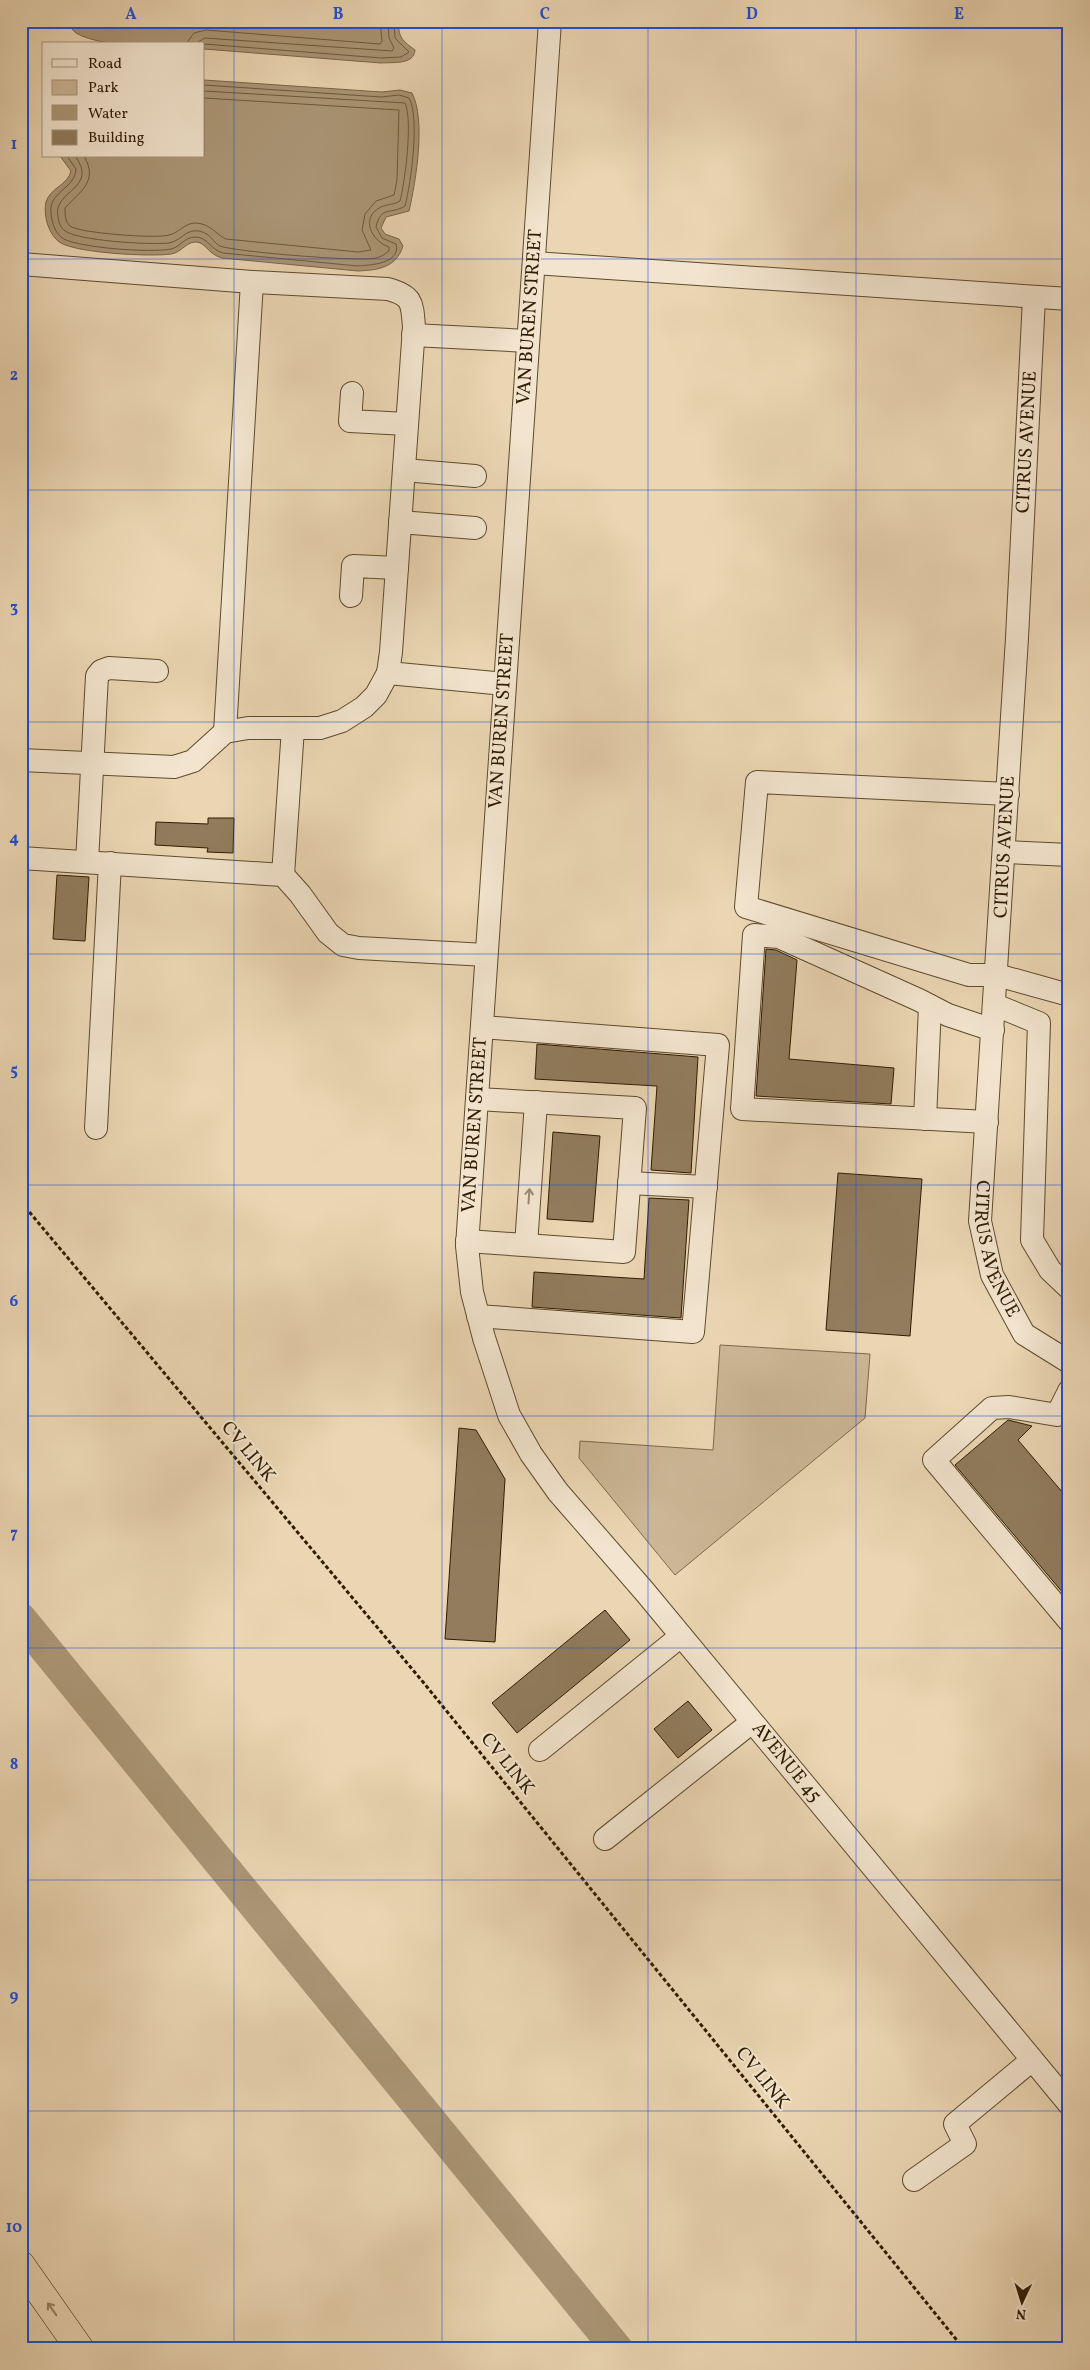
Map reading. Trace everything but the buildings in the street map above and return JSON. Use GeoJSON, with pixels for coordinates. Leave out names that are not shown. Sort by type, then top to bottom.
{"type":"FeatureCollection","features":[{"type":"Feature","properties":{"kind":"highway"},"geometry":{"type":"LineString","coordinates":[[21,2265],[80,2349]]}},
{"type":"Feature","properties":{"kind":"street","name":"VAN BUREN STREET"},"geometry":{"type":"LineString","coordinates":[[509,1415],[472,1292],[467,1241],[550,21]]}},
{"type":"Feature","properties":{"kind":"street"},"geometry":{"type":"LineString","coordinates":[[534,263],[1069,300]]}},
{"type":"Feature","properties":{"kind":"street"},"geometry":{"type":"LineString","coordinates":[[21,760],[174,767],[192,760],[225,732],[248,728],[320,728],[342,721],[364,707],[376,695],[388,673],[413,335],[413,310],[410,300],[403,293],[388,289],[22,271]]}},
{"type":"Feature","properties":{"kind":"street"},"geometry":{"type":"LineString","coordinates":[[225,732],[252,282]]}},
{"type":"Feature","properties":{"kind":"street","name":"CITRUS AVENUE"},"geometry":{"type":"LineString","coordinates":[[1034,298],[1005,852],[980,1221],[992,1275],[1024,1334],[1069,1362]]}},
{"type":"Feature","properties":{"kind":"street"},"geometry":{"type":"LineString","coordinates":[[413,335],[528,341]]}},
{"type":"Feature","properties":{"kind":"street"},"geometry":{"type":"LineString","coordinates":[[352,393],[350,421],[407,424]]}},
{"type":"Feature","properties":{"kind":"street"},"geometry":{"type":"LineString","coordinates":[[404,470],[475,476]]}},
{"type":"Feature","properties":{"kind":"street"},"geometry":{"type":"LineString","coordinates":[[400,522],[475,528]]}},
{"type":"Feature","properties":{"kind":"street"},"geometry":{"type":"LineString","coordinates":[[351,596],[353,566],[397,568]]}},
{"type":"Feature","properties":{"kind":"street"},"geometry":{"type":"LineString","coordinates":[[87,862],[97,676],[101,671],[110,668],[157,671]]}},
{"type":"Feature","properties":{"kind":"street"},"geometry":{"type":"LineString","coordinates":[[388,673],[505,684]]}},
{"type":"Feature","properties":{"kind":"street"},"geometry":{"type":"LineString","coordinates":[[282,874],[293,728]]}},
{"type":"Feature","properties":{"kind":"street"},"geometry":{"type":"LineString","coordinates":[[1008,794],[757,782],[746,907],[969,975],[997,975],[1069,995]]}},
{"type":"Feature","properties":{"kind":"street"},"geometry":{"type":"LineString","coordinates":[[1005,852],[1069,855]]}},
{"type":"Feature","properties":{"kind":"street"},"geometry":{"type":"LineString","coordinates":[[21,858],[282,874],[300,894],[328,933],[343,945],[359,948],[486,955]]}},
{"type":"Feature","properties":{"kind":"street"},"geometry":{"type":"LineString","coordinates":[[96,1128],[110,863]]}},
{"type":"Feature","properties":{"kind":"street"},"geometry":{"type":"LineString","coordinates":[[987,1122],[742,1108],[754,935],[779,937],[948,1016],[993,1030]]}},
{"type":"Feature","properties":{"kind":"street"},"geometry":{"type":"LineString","coordinates":[[995,1005],[1039,1023],[1032,1240],[1050,1270],[1069,1288]]}},
{"type":"Feature","properties":{"kind":"street"},"geometry":{"type":"LineString","coordinates":[[925,1119],[930,1006]]}},
{"type":"Feature","properties":{"kind":"street"},"geometry":{"type":"LineString","coordinates":[[478,1316],[693,1332],[718,1045],[482,1027]]}},
{"type":"Feature","properties":{"kind":"street"},"geometry":{"type":"LineString","coordinates":[[467,1241],[624,1252],[630,1183],[635,1108],[477,1098]]}},
{"type":"Feature","properties":{"kind":"street"},"geometry":{"type":"LineString","coordinates":[[526,1245],[536,1102]]}},
{"type":"Feature","properties":{"kind":"street"},"geometry":{"type":"LineString","coordinates":[[630,1183],[706,1187]]}},
{"type":"Feature","properties":{"kind":"street"},"geometry":{"type":"LineString","coordinates":[[1069,1391],[1063,1416],[1009,1408],[992,1408],[934,1460],[1069,1621]]}},
{"type":"Feature","properties":{"kind":"street","name":"AVENUE 45"},"geometry":{"type":"LineString","coordinates":[[509,1415],[531,1454],[558,1492],[681,1636],[1069,2104]]}},
{"type":"Feature","properties":{"kind":"street"},"geometry":{"type":"LineString","coordinates":[[540,1750],[681,1636]]}},
{"type":"Feature","properties":{"kind":"street"},"geometry":{"type":"LineString","coordinates":[[605,1840],[752,1722]]}},
{"type":"Feature","properties":{"kind":"street"},"geometry":{"type":"LineString","coordinates":[[914,2180],[965,2144],[955,2124],[1032,2060]]}},
{"type":"Feature","properties":{"kind":"path","name":"CV LINK"},"geometry":{"type":"LineString","coordinates":[[21,1202],[417,1674],[964,2349]]}},
{"type":"Feature","properties":{"kind":"green space"},"geometry":{"type":"Polygon","coordinates":[[[720,1345],[870,1354],[865,1418],[675,1575],[579,1458],[580,1441],[713,1450],[720,1345]]]}},
{"type":"Feature","properties":{"kind":"water"},"geometry":{"type":"Polygon","coordinates":[[[66,21],[400,21],[400,35],[415,50],[414,55],[407,60],[381,63],[205,49],[205,42],[103,42],[76,33],[66,21]]]}},
{"type":"Feature","properties":{"kind":"water"},"geometry":{"type":"Polygon","coordinates":[[[205,80],[382,92],[400,90],[412,93],[416,105],[419,134],[417,168],[409,211],[386,217],[381,228],[385,234],[399,239],[403,246],[396,259],[391,263],[372,270],[358,271],[222,258],[213,254],[198,242],[191,243],[177,252],[161,255],[98,252],[70,246],[61,243],[53,236],[48,225],[45,207],[48,197],[66,180],[71,171],[61,158],[205,158],[205,80]]]}},
{"type":"Feature","properties":{"kind":"waterway"},"geometry":{"type":"LineString","coordinates":[[21,1619],[617,2349]]}}]}
